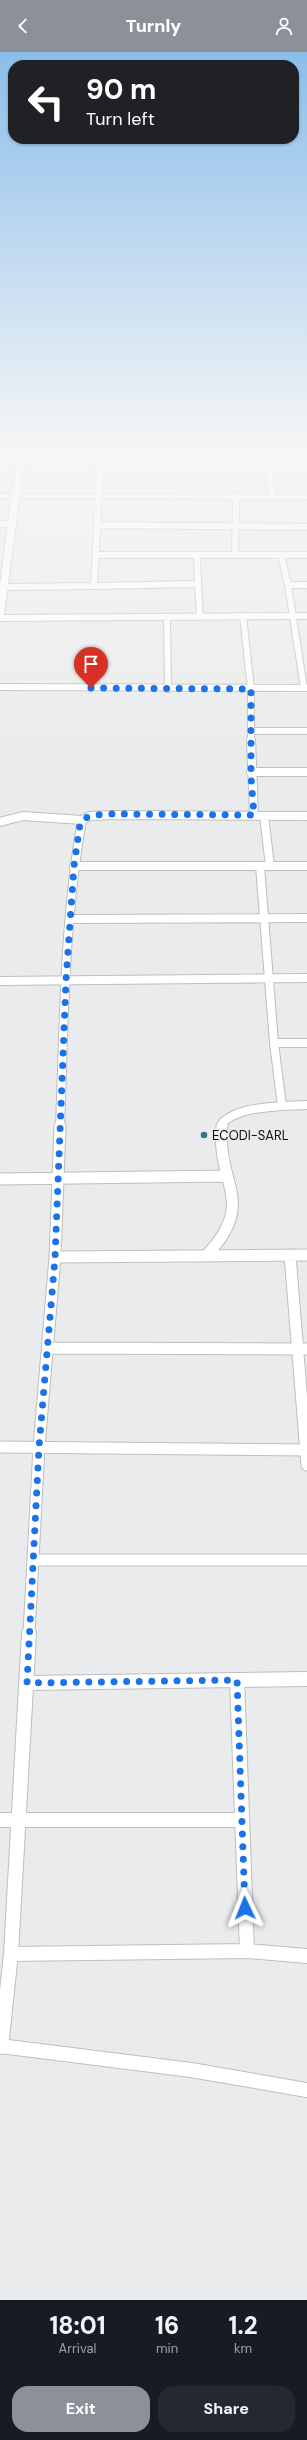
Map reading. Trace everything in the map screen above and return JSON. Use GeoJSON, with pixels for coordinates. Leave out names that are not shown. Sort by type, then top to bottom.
{"type":"FeatureCollection","features":[{"type":"Feature","properties":{"kind":"street"},"geometry":{"type":"LineString","coordinates":[[8,553],[0,617],[307,616]]}},
{"type":"Feature","properties":{"kind":"street"},"geometry":{"type":"LineString","coordinates":[[94,586],[96,555],[307,555]]}},
{"type":"Feature","properties":{"kind":"street"},"geometry":{"type":"LineString","coordinates":[[197,555],[200,617]]}},
{"type":"Feature","properties":{"kind":"street"},"geometry":{"type":"LineString","coordinates":[[0,687],[168,689],[305,688],[288,585],[281,555]]}},
{"type":"Feature","properties":{"kind":"street"},"geometry":{"type":"LineString","coordinates":[[4,587],[198,584]]}},
{"type":"Feature","properties":{"kind":"street"},"geometry":{"type":"LineString","coordinates":[[288,585],[307,585]]}},
{"type":"Feature","properties":{"kind":"street"},"geometry":{"type":"LineString","coordinates":[[242,616],[251,689],[251,772],[254,815]]}},
{"type":"Feature","properties":{"kind":"street"},"geometry":{"type":"LineString","coordinates":[[167,617],[168,689]]}},
{"type":"Feature","properties":{"kind":"street"},"geometry":{"type":"LineString","coordinates":[[251,731],[307,731]]}},
{"type":"Feature","properties":{"kind":"street"},"geometry":{"type":"LineString","coordinates":[[251,772],[307,772]]}},
{"type":"Feature","properties":{"kind":"street"},"geometry":{"type":"LineString","coordinates":[[0,822],[23,816],[82,820],[90,816],[113,814],[307,816]]}},
{"type":"Feature","properties":{"kind":"street"},"geometry":{"type":"LineString","coordinates":[[264,816],[270,866]]}},
{"type":"Feature","properties":{"kind":"street"},"geometry":{"type":"LineString","coordinates":[[82,820],[74,866],[66,980],[55,1258],[39,1447],[35,1560],[11,1954],[1,2046],[191,2070],[307,2090]]}},
{"type":"Feature","properties":{"kind":"street"},"geometry":{"type":"LineString","coordinates":[[74,866],[307,866]]}},
{"type":"Feature","properties":{"kind":"street"},"geometry":{"type":"LineString","coordinates":[[260,866],[274,1043],[282,1106]]}},
{"type":"Feature","properties":{"kind":"street"},"geometry":{"type":"LineString","coordinates":[[71,919],[307,918]]}},
{"type":"Feature","properties":{"kind":"street"},"geometry":{"type":"LineString","coordinates":[[0,981],[307,978]]}},
{"type":"Feature","properties":{"kind":"street"},"geometry":{"type":"LineString","coordinates":[[274,1043],[307,1043]]}},
{"type":"Feature","properties":{"kind":"street"},"geometry":{"type":"LineString","coordinates":[[206,1256],[226,1235],[232,1221],[234,1198],[227,1176],[222,1138],[223,1122],[228,1116],[237,1113],[282,1106],[307,1105]]}},
{"type":"Feature","properties":{"kind":"street"},"geometry":{"type":"LineString","coordinates":[[0,1179],[227,1176]]}},
{"type":"Feature","properties":{"kind":"street"},"geometry":{"type":"LineString","coordinates":[[290,1255],[303,1349],[307,1465]]}},
{"type":"Feature","properties":{"kind":"street"},"geometry":{"type":"LineString","coordinates":[[55,1258],[307,1255]]}},
{"type":"Feature","properties":{"kind":"street"},"geometry":{"type":"LineString","coordinates":[[48,1348],[303,1349]]}},
{"type":"Feature","properties":{"kind":"street"},"geometry":{"type":"LineString","coordinates":[[0,1447],[306,1450]]}},
{"type":"Feature","properties":{"kind":"street"},"geometry":{"type":"LineString","coordinates":[[35,1560],[307,1560]]}},
{"type":"Feature","properties":{"kind":"street"},"geometry":{"type":"LineString","coordinates":[[27,1683],[307,1679]]}},
{"type":"Feature","properties":{"kind":"street"},"geometry":{"type":"LineString","coordinates":[[237,1680],[247,1951]]}},
{"type":"Feature","properties":{"kind":"street"},"geometry":{"type":"LineString","coordinates":[[0,1820],[242,1820]]}},
{"type":"Feature","properties":{"kind":"street"},"geometry":{"type":"LineString","coordinates":[[11,1954],[247,1951],[307,1956]]}},
{"type":"Feature","properties":{"kind":"place","name":"ECODI-SARL"},"geometry":{"type":"Point","coordinates":[204,1135]}},
{"type":"Feature","properties":{"kind":"route"},"geometry":{"type":"LineString","coordinates":[[91,688],[251,689],[251,777],[254,815],[113,814],[90,816],[82,820],[80,824],[74,866],[66,980],[55,1258],[39,1447],[35,1560],[27,1683],[146,1680],[237,1680],[245,1908]]}}]}
